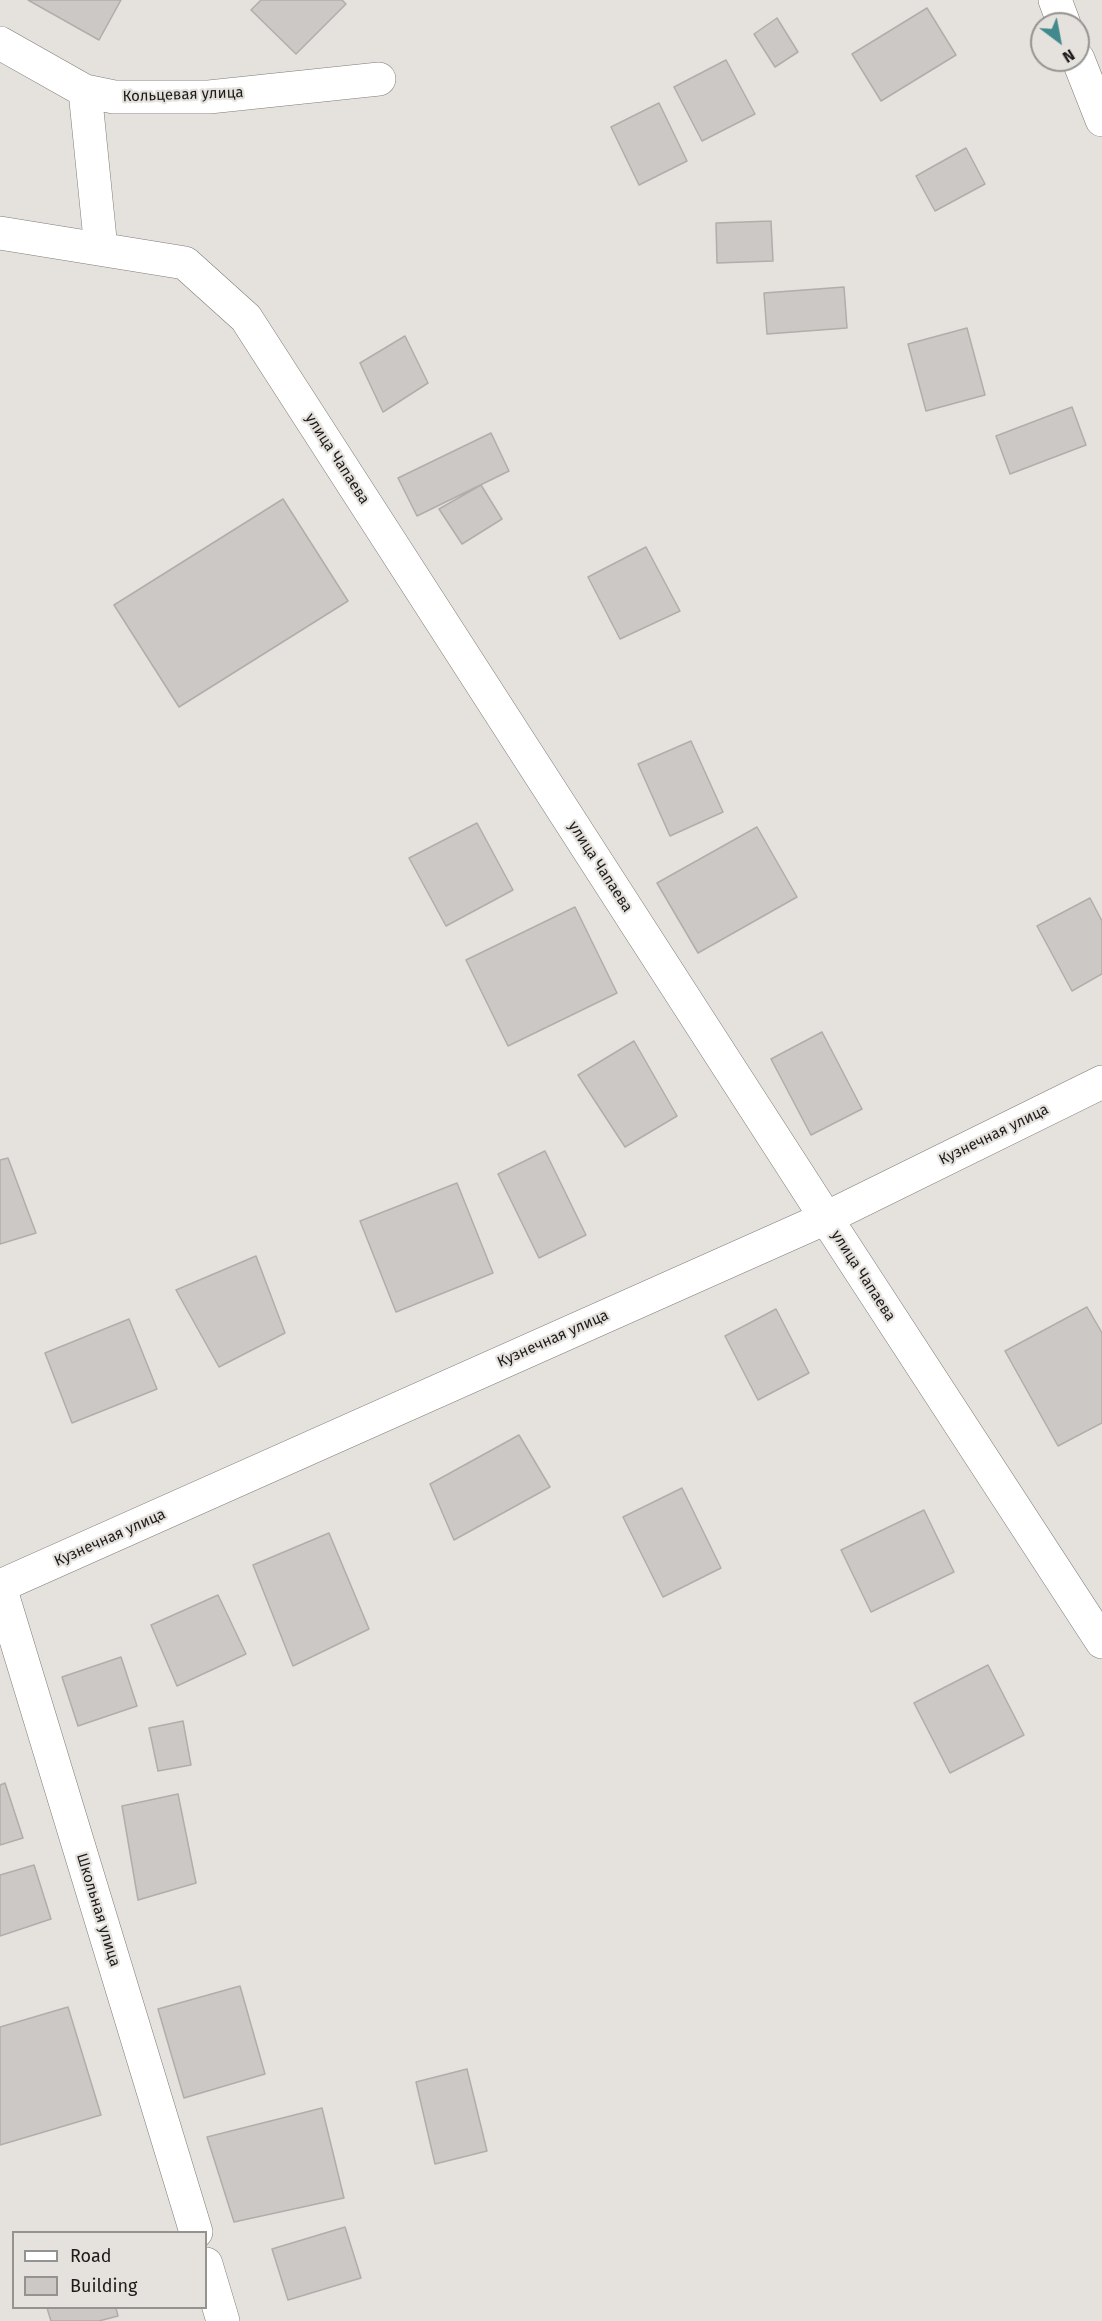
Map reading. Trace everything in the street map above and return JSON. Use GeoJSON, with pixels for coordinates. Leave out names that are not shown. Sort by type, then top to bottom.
{"type":"FeatureCollection","features":[{"type":"Feature","properties":{"kind":"street","name":"Кольцевая улица"},"geometry":{"type":"LineString","coordinates":[[0,43],[85,91],[114,97],[209,97],[379,79]]}},
{"type":"Feature","properties":{"kind":"street"},"geometry":{"type":"LineString","coordinates":[[1083,72],[1102,120]]}},
{"type":"Feature","properties":{"kind":"street"},"geometry":{"type":"LineString","coordinates":[[85,91],[101,249]]}},
{"type":"Feature","properties":{"kind":"street","name":"улица Чапаева"},"geometry":{"type":"LineString","coordinates":[[0,233],[185,263],[246,318],[1102,1642]]}},
{"type":"Feature","properties":{"kind":"street","name":"Кузнечная улица"},"geometry":{"type":"LineString","coordinates":[[0,1587],[826,1218],[1102,1082]]}},
{"type":"Feature","properties":{"kind":"street","name":"Школьная улица"},"geometry":{"type":"LineString","coordinates":[[0,1587],[196,2231]]}},
{"type":"Feature","properties":{"kind":"street"},"geometry":{"type":"LineString","coordinates":[[207,2267],[223,2321]]}},
{"type":"Feature","properties":{"kind":"building"},"geometry":{"type":"Polygon","coordinates":[[[28,0],[121,0],[99,40],[28,0]]]}},
{"type":"Feature","properties":{"kind":"building"},"geometry":{"type":"Polygon","coordinates":[[[261,0],[342,0],[346,4],[296,54],[251,10],[261,0]]]}},
{"type":"Feature","properties":{"kind":"building"},"geometry":{"type":"Polygon","coordinates":[[[927,8],[956,55],[881,101],[852,54],[927,8]]]}},
{"type":"Feature","properties":{"kind":"building"},"geometry":{"type":"Polygon","coordinates":[[[777,18],[798,52],[775,67],[754,34],[777,18]]]}},
{"type":"Feature","properties":{"kind":"building"},"geometry":{"type":"Polygon","coordinates":[[[726,60],[755,114],[702,141],[674,87],[726,60]]]}},
{"type":"Feature","properties":{"kind":"building"},"geometry":{"type":"Polygon","coordinates":[[[659,103],[687,161],[639,185],[611,127],[659,103]]]}},
{"type":"Feature","properties":{"kind":"building"},"geometry":{"type":"Polygon","coordinates":[[[966,148],[985,184],[935,211],[916,176],[966,148]]]}},
{"type":"Feature","properties":{"kind":"building"},"geometry":{"type":"Polygon","coordinates":[[[771,221],[773,261],[717,263],[716,223],[771,221]]]}},
{"type":"Feature","properties":{"kind":"building"},"geometry":{"type":"Polygon","coordinates":[[[844,287],[847,328],[767,334],[764,293],[844,287]]]}},
{"type":"Feature","properties":{"kind":"building"},"geometry":{"type":"Polygon","coordinates":[[[967,328],[985,395],[926,411],[908,344],[967,328]]]}},
{"type":"Feature","properties":{"kind":"building"},"geometry":{"type":"Polygon","coordinates":[[[405,336],[428,383],[383,412],[360,363],[405,336]]]}},
{"type":"Feature","properties":{"kind":"building"},"geometry":{"type":"Polygon","coordinates":[[[1072,407],[1086,445],[1010,474],[996,436],[1072,407]]]}},
{"type":"Feature","properties":{"kind":"building"},"geometry":{"type":"Polygon","coordinates":[[[491,433],[509,471],[417,516],[398,478],[491,433]]]}},
{"type":"Feature","properties":{"kind":"building"},"geometry":{"type":"Polygon","coordinates":[[[481,485],[502,519],[462,544],[439,509],[481,485]]]}},
{"type":"Feature","properties":{"kind":"building"},"geometry":{"type":"Polygon","coordinates":[[[283,499],[348,601],[179,707],[114,605],[283,499]]]}},
{"type":"Feature","properties":{"kind":"building"},"geometry":{"type":"Polygon","coordinates":[[[646,547],[680,611],[620,639],[588,577],[646,547]]]}},
{"type":"Feature","properties":{"kind":"building"},"geometry":{"type":"Polygon","coordinates":[[[691,741],[723,812],[670,836],[638,764],[691,741]]]}},
{"type":"Feature","properties":{"kind":"building"},"geometry":{"type":"Polygon","coordinates":[[[477,823],[513,890],[446,926],[409,858],[477,823]]]}},
{"type":"Feature","properties":{"kind":"building"},"geometry":{"type":"Polygon","coordinates":[[[757,827],[797,897],[698,953],[657,883],[757,827]]]}},
{"type":"Feature","properties":{"kind":"building"},"geometry":{"type":"Polygon","coordinates":[[[1090,898],[1102,921],[1102,974],[1072,991],[1037,926],[1090,898]]]}},
{"type":"Feature","properties":{"kind":"building"},"geometry":{"type":"Polygon","coordinates":[[[575,907],[617,993],[508,1046],[466,960],[575,907]]]}},
{"type":"Feature","properties":{"kind":"building"},"geometry":{"type":"Polygon","coordinates":[[[822,1032],[862,1109],[811,1135],[771,1059],[822,1032]]]}},
{"type":"Feature","properties":{"kind":"building"},"geometry":{"type":"Polygon","coordinates":[[[634,1041],[677,1116],[625,1147],[578,1075],[634,1041]]]}},
{"type":"Feature","properties":{"kind":"building"},"geometry":{"type":"Polygon","coordinates":[[[545,1151],[586,1235],[539,1258],[498,1174],[545,1151]]]}},
{"type":"Feature","properties":{"kind":"building"},"geometry":{"type":"Polygon","coordinates":[[[8,1158],[36,1233],[0,1244],[0,1160],[8,1158]]]}},
{"type":"Feature","properties":{"kind":"building"},"geometry":{"type":"Polygon","coordinates":[[[457,1183],[493,1273],[396,1312],[360,1221],[457,1183]]]}},
{"type":"Feature","properties":{"kind":"building"},"geometry":{"type":"Polygon","coordinates":[[[256,1256],[285,1333],[219,1367],[176,1290],[256,1256]]]}},
{"type":"Feature","properties":{"kind":"building"},"geometry":{"type":"Polygon","coordinates":[[[1087,1307],[1102,1333],[1102,1423],[1058,1446],[1005,1351],[1087,1307]]]}},
{"type":"Feature","properties":{"kind":"building"},"geometry":{"type":"Polygon","coordinates":[[[776,1309],[809,1373],[758,1400],[725,1336],[776,1309]]]}},
{"type":"Feature","properties":{"kind":"building"},"geometry":{"type":"Polygon","coordinates":[[[129,1319],[157,1389],[72,1423],[45,1353],[129,1319]]]}},
{"type":"Feature","properties":{"kind":"building"},"geometry":{"type":"Polygon","coordinates":[[[519,1435],[550,1487],[454,1540],[430,1484],[519,1435]]]}},
{"type":"Feature","properties":{"kind":"building"},"geometry":{"type":"Polygon","coordinates":[[[682,1488],[721,1568],[663,1597],[623,1517],[682,1488]]]}},
{"type":"Feature","properties":{"kind":"building"},"geometry":{"type":"Polygon","coordinates":[[[924,1510],[954,1572],[871,1612],[841,1550],[924,1510]]]}},
{"type":"Feature","properties":{"kind":"building"},"geometry":{"type":"Polygon","coordinates":[[[329,1533],[369,1629],[293,1666],[253,1565],[329,1533]]]}},
{"type":"Feature","properties":{"kind":"building"},"geometry":{"type":"Polygon","coordinates":[[[218,1595],[246,1654],[177,1686],[151,1625],[218,1595]]]}},
{"type":"Feature","properties":{"kind":"building"},"geometry":{"type":"Polygon","coordinates":[[[121,1657],[137,1706],[78,1726],[62,1677],[121,1657]]]}},
{"type":"Feature","properties":{"kind":"building"},"geometry":{"type":"Polygon","coordinates":[[[988,1665],[1024,1735],[950,1773],[914,1703],[988,1665]]]}},
{"type":"Feature","properties":{"kind":"building"},"geometry":{"type":"Polygon","coordinates":[[[183,1721],[191,1765],[158,1771],[149,1728],[183,1721]]]}},
{"type":"Feature","properties":{"kind":"building"},"geometry":{"type":"Polygon","coordinates":[[[5,1783],[23,1838],[0,1845],[0,1785],[5,1783]]]}},
{"type":"Feature","properties":{"kind":"building"},"geometry":{"type":"Polygon","coordinates":[[[178,1794],[196,1883],[138,1900],[122,1806],[178,1794]]]}},
{"type":"Feature","properties":{"kind":"building"},"geometry":{"type":"Polygon","coordinates":[[[34,1865],[51,1919],[0,1936],[0,1875],[34,1865]]]}},
{"type":"Feature","properties":{"kind":"building"},"geometry":{"type":"Polygon","coordinates":[[[240,1986],[265,2074],[184,2098],[158,2009],[240,1986]]]}},
{"type":"Feature","properties":{"kind":"building"},"geometry":{"type":"Polygon","coordinates":[[[68,2007],[101,2115],[0,2145],[0,2027],[68,2007]]]}},
{"type":"Feature","properties":{"kind":"building"},"geometry":{"type":"Polygon","coordinates":[[[467,2069],[487,2151],[435,2164],[416,2082],[467,2069]]]}},
{"type":"Feature","properties":{"kind":"building"},"geometry":{"type":"Polygon","coordinates":[[[322,2108],[344,2198],[234,2222],[207,2137],[322,2108]]]}},
{"type":"Feature","properties":{"kind":"building"},"geometry":{"type":"Polygon","coordinates":[[[345,2227],[361,2278],[288,2300],[272,2249],[345,2227]]]}},
{"type":"Feature","properties":{"kind":"building"},"geometry":{"type":"Polygon","coordinates":[[[47,2309],[116,2309],[118,2316],[99,2321],[51,2321],[47,2309]]]}}]}
